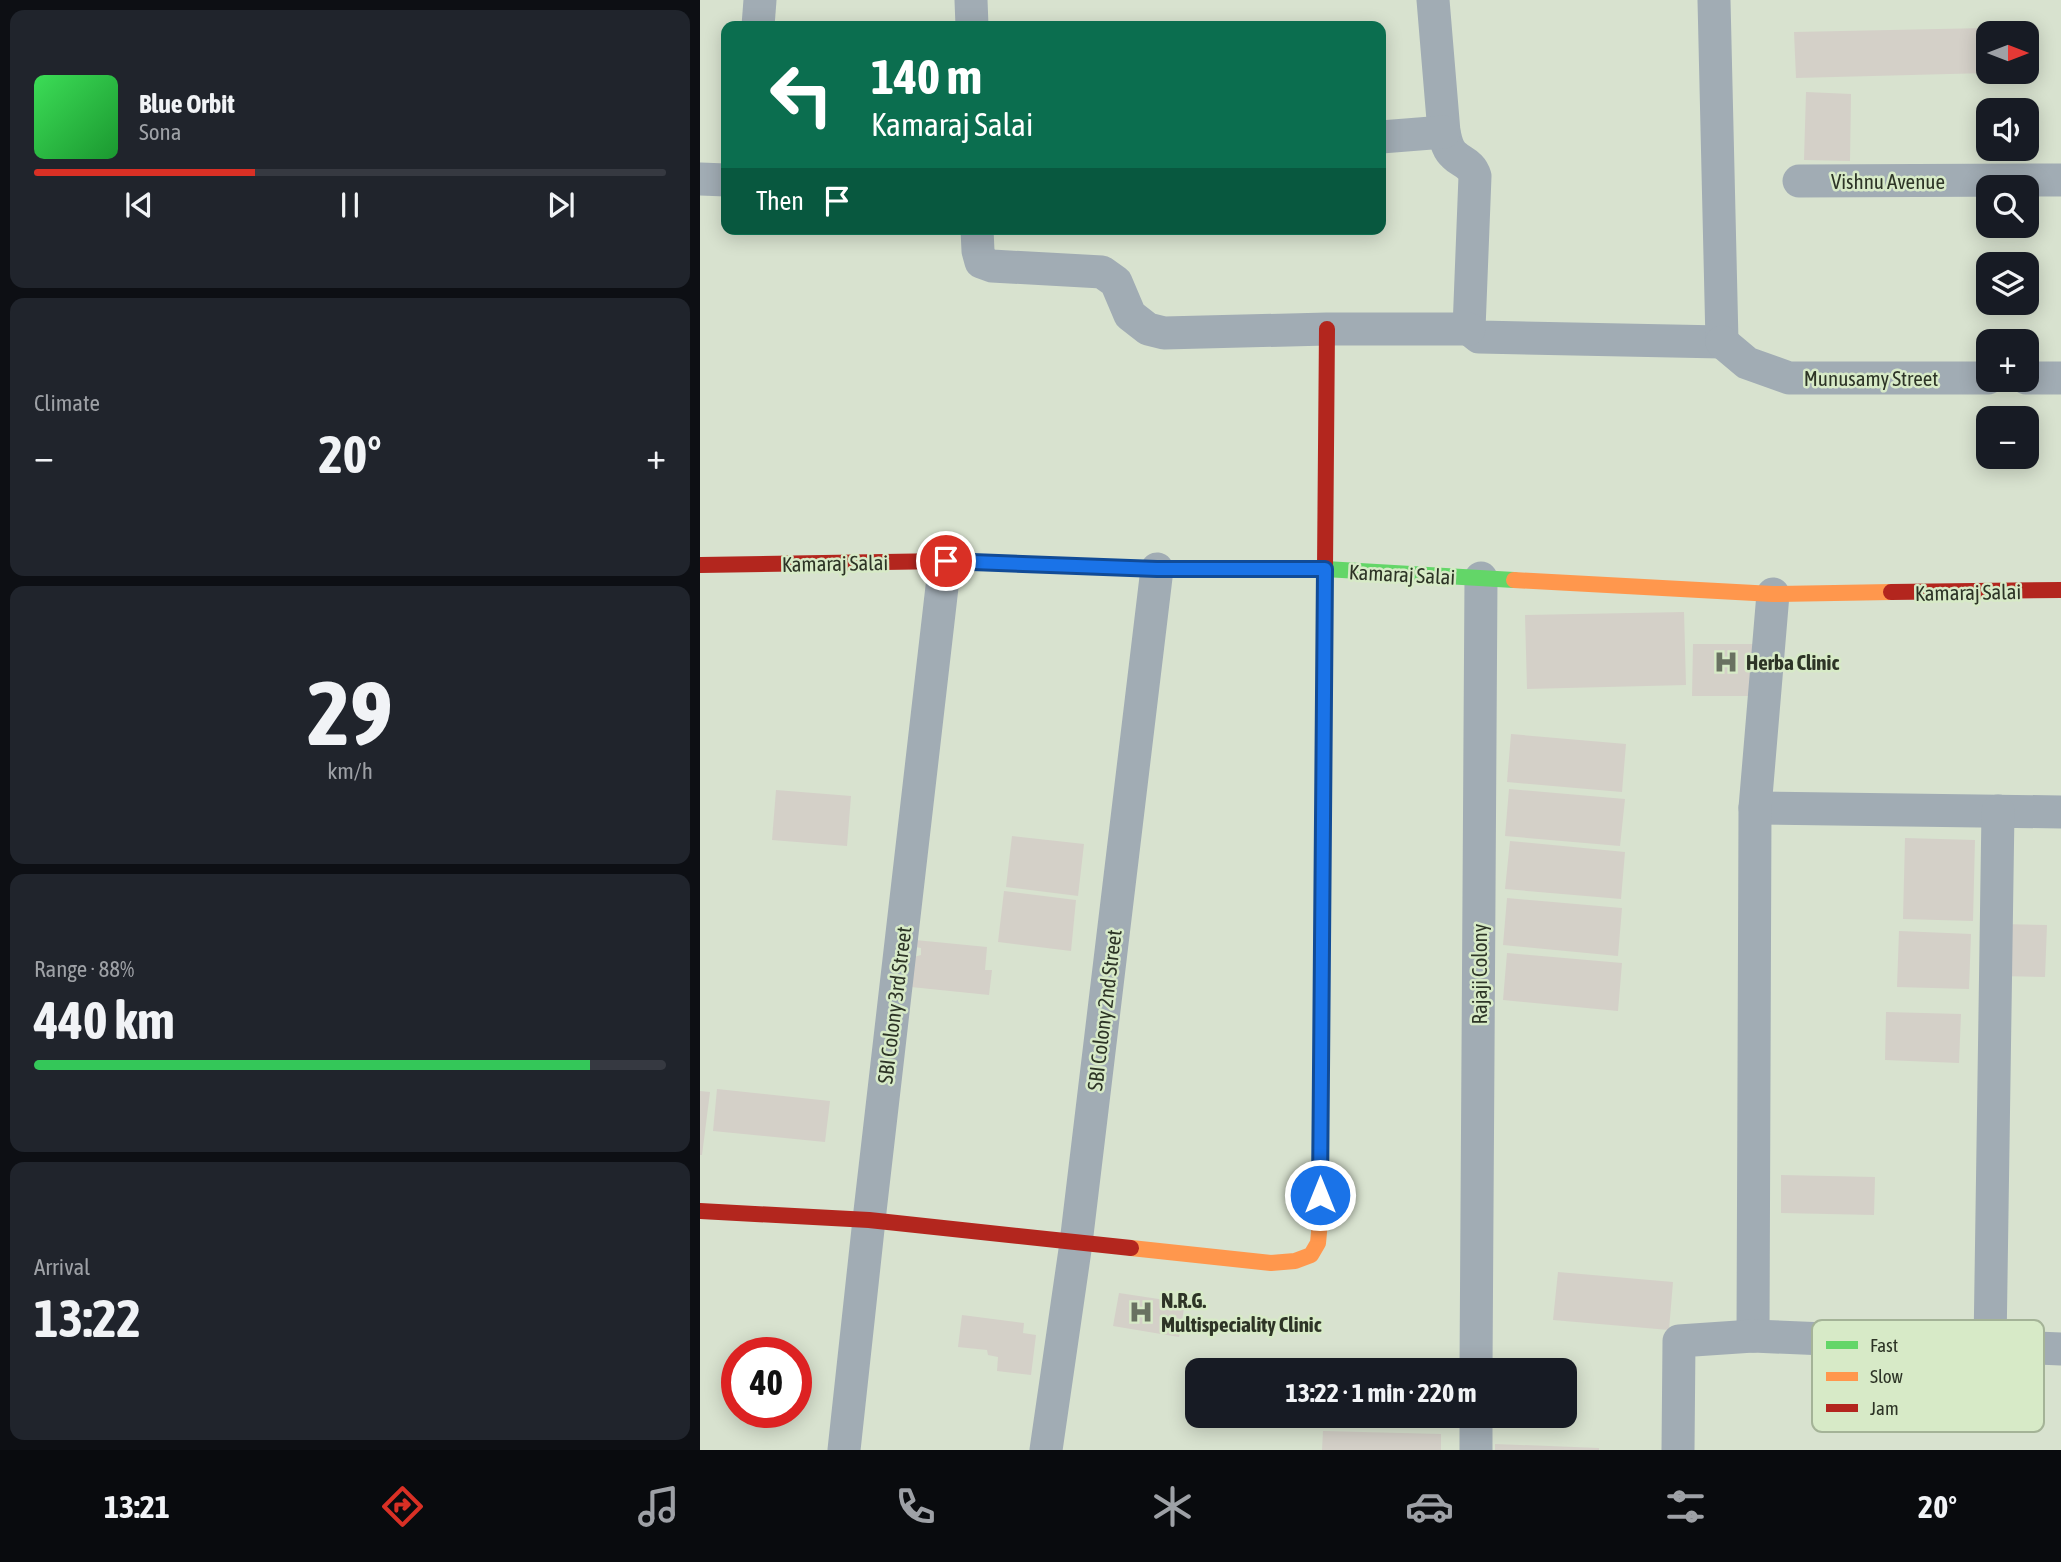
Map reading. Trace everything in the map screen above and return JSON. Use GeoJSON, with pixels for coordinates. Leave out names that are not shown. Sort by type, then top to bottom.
{"type":"FeatureCollection","features":[{"type":"Feature","properties":{"kind":"street"},"geometry":{"type":"LineString","coordinates":[[758,21],[760,0]]}},
{"type":"Feature","properties":{"kind":"street"},"geometry":{"type":"LineString","coordinates":[[971,0],[972,21]]}},
{"type":"Feature","properties":{"kind":"street"},"geometry":{"type":"LineString","coordinates":[[1433,0],[1444,132],[1454,156],[1466,162],[1475,176],[1469,329]]}},
{"type":"Feature","properties":{"kind":"street"},"geometry":{"type":"LineString","coordinates":[[977,235],[981,262],[992,266],[1102,272],[1116,282],[1130,315],[1149,329],[1164,333],[1469,329],[1479,337],[1722,342],[1714,0]]}},
{"type":"Feature","properties":{"kind":"street"},"geometry":{"type":"LineString","coordinates":[[1386,137],[1444,132]]}},
{"type":"Feature","properties":{"kind":"street"},"geometry":{"type":"LineString","coordinates":[[700,179],[721,180]]}},
{"type":"Feature","properties":{"kind":"street","name":"Vishnu Avenue"},"geometry":{"type":"LineString","coordinates":[[1800,181],[2061,180]]}},
{"type":"Feature","properties":{"kind":"street"},"geometry":{"type":"LineString","coordinates":[[700,1211],[869,1220],[1271,1263],[1295,1261],[1311,1255],[1318,1243],[1320,1223],[1327,329]]}},
{"type":"Feature","properties":{"kind":"street","name":"Munusamy Street"},"geometry":{"type":"LineString","coordinates":[[1722,342],[1748,363],[1788,379],[1976,379]]}},
{"type":"Feature","properties":{"kind":"street"},"geometry":{"type":"LineString","coordinates":[[2039,379],[2061,379]]}},
{"type":"Feature","properties":{"kind":"street","name":"Kamaraj Salai"},"geometry":{"type":"LineString","coordinates":[[700,565],[946,561],[1157,569],[1325,569],[1773,594],[2061,590]]}},
{"type":"Feature","properties":{"kind":"street","name":"SBI Colony 3rd Street"},"geometry":{"type":"LineString","coordinates":[[845,1450],[869,1220],[946,561]]}},
{"type":"Feature","properties":{"kind":"street","name":"SBI Colony 2nd Street"},"geometry":{"type":"LineString","coordinates":[[1046,1450],[1076,1243],[1157,569]]}},
{"type":"Feature","properties":{"kind":"street","name":"Rajaji Colony"},"geometry":{"type":"LineString","coordinates":[[1476,1358],[1481,578]]}},
{"type":"Feature","properties":{"kind":"street"},"geometry":{"type":"LineString","coordinates":[[1753,1336],[1755,808],[1773,594]]}},
{"type":"Feature","properties":{"kind":"street"},"geometry":{"type":"LineString","coordinates":[[1755,808],[2061,812]]}},
{"type":"Feature","properties":{"kind":"street"},"geometry":{"type":"LineString","coordinates":[[1990,1320],[1998,811]]}},
{"type":"Feature","properties":{"kind":"street"},"geometry":{"type":"LineString","coordinates":[[1678,1450],[1679,1341],[1753,1336],[1812,1338]]}},
{"type":"Feature","properties":{"kind":"street"},"geometry":{"type":"LineString","coordinates":[[1476,1428],[1476,1450]]}},
{"type":"Feature","properties":{"kind":"building"},"geometry":{"type":"Polygon","coordinates":[[[1976,28],[1976,73],[1796,78],[1794,32],[1976,28]]]}},
{"type":"Feature","properties":{"kind":"building"},"geometry":{"type":"Polygon","coordinates":[[[1806,92],[1851,94],[1850,161],[1804,160],[1806,92]]]}},
{"type":"Feature","properties":{"kind":"building"},"geometry":{"type":"Polygon","coordinates":[[[1684,612],[1686,685],[1527,689],[1525,615],[1684,612]]]}},
{"type":"Feature","properties":{"kind":"building"},"geometry":{"type":"Polygon","coordinates":[[[1693,644],[1754,644],[1753,696],[1692,696],[1693,644]]]}},
{"type":"Feature","properties":{"kind":"building"},"geometry":{"type":"Polygon","coordinates":[[[1511,734],[1626,744],[1622,792],[1507,782],[1511,734]]]}},
{"type":"Feature","properties":{"kind":"building"},"geometry":{"type":"Polygon","coordinates":[[[1509,789],[1625,799],[1620,846],[1505,836],[1509,789]]]}},
{"type":"Feature","properties":{"kind":"building"},"geometry":{"type":"Polygon","coordinates":[[[776,790],[851,796],[847,846],[772,840],[776,790]]]}},
{"type":"Feature","properties":{"kind":"building"},"geometry":{"type":"Polygon","coordinates":[[[1012,836],[1084,844],[1078,896],[1006,887],[1012,836]]]}},
{"type":"Feature","properties":{"kind":"building"},"geometry":{"type":"Polygon","coordinates":[[[1905,838],[1975,840],[1973,921],[1903,919],[1905,838]]]}},
{"type":"Feature","properties":{"kind":"building"},"geometry":{"type":"Polygon","coordinates":[[[1510,841],[1625,852],[1621,899],[1505,889],[1510,841]]]}},
{"type":"Feature","properties":{"kind":"building"},"geometry":{"type":"Polygon","coordinates":[[[1004,891],[1076,900],[1071,951],[998,942],[1004,891]]]}},
{"type":"Feature","properties":{"kind":"building"},"geometry":{"type":"Polygon","coordinates":[[[1507,898],[1622,908],[1618,956],[1503,945],[1507,898]]]}},
{"type":"Feature","properties":{"kind":"building"},"geometry":{"type":"Polygon","coordinates":[[[2001,924],[2047,925],[2045,977],[2000,976],[2001,924]]]}},
{"type":"Feature","properties":{"kind":"building"},"geometry":{"type":"Polygon","coordinates":[[[1899,931],[1971,934],[1969,989],[1897,987],[1899,931]]]}},
{"type":"Feature","properties":{"kind":"building"},"geometry":{"type":"Polygon","coordinates":[[[915,940],[987,947],[985,970],[992,970],[989,995],[911,987],[914,957],[921,955],[921,948],[915,947],[915,940]]]}},
{"type":"Feature","properties":{"kind":"building"},"geometry":{"type":"Polygon","coordinates":[[[1507,953],[1622,963],[1618,1011],[1503,1000],[1507,953]]]}},
{"type":"Feature","properties":{"kind":"building"},"geometry":{"type":"Polygon","coordinates":[[[1886,1012],[1961,1014],[1959,1063],[1885,1060],[1886,1012]]]}},
{"type":"Feature","properties":{"kind":"building"},"geometry":{"type":"Polygon","coordinates":[[[717,1089],[830,1101],[825,1142],[713,1131],[717,1089]]]}},
{"type":"Feature","properties":{"kind":"building"},"geometry":{"type":"Polygon","coordinates":[[[700,1091],[710,1092],[702,1155],[700,1155],[700,1091]]]}},
{"type":"Feature","properties":{"kind":"building"},"geometry":{"type":"Polygon","coordinates":[[[1781,1175],[1875,1177],[1874,1215],[1781,1213],[1781,1175]]]}},
{"type":"Feature","properties":{"kind":"building"},"geometry":{"type":"Polygon","coordinates":[[[1558,1272],[1673,1282],[1669,1330],[1553,1320],[1558,1272]]]}},
{"type":"Feature","properties":{"kind":"building"},"geometry":{"type":"Polygon","coordinates":[[[1119,1293],[1185,1303],[1179,1337],[1113,1326],[1119,1293]]]}},
{"type":"Feature","properties":{"kind":"building"},"geometry":{"type":"Polygon","coordinates":[[[962,1315],[1024,1323],[1023,1333],[1036,1335],[1031,1375],[997,1371],[998,1357],[988,1355],[987,1350],[958,1347],[962,1315]]]}},
{"type":"Feature","properties":{"kind":"building"},"geometry":{"type":"Polygon","coordinates":[[[1323,1431],[1441,1434],[1441,1450],[1322,1450],[1323,1431]]]}},
{"type":"Feature","properties":{"kind":"building"},"geometry":{"type":"Polygon","coordinates":[[[1495,1444],[1599,1448],[1599,1450],[1495,1450],[1495,1444]]]}},
{"type":"Feature","properties":{"kind":"traffic: fast"},"geometry":{"type":"LineString","coordinates":[[1026,564],[1157,569],[1325,569],[1514,580]]}},
{"type":"Feature","properties":{"kind":"traffic: slow"},"geometry":{"type":"LineString","coordinates":[[1514,580],[1773,594],[1891,592]]}},
{"type":"Feature","properties":{"kind":"traffic: slow"},"geometry":{"type":"LineString","coordinates":[[1131,1248],[1271,1263],[1295,1261],[1311,1255],[1318,1243],[1320,1222],[1322,926]]}},
{"type":"Feature","properties":{"kind":"traffic: jam"},"geometry":{"type":"LineString","coordinates":[[1322,926],[1327,329]]}},
{"type":"Feature","properties":{"kind":"traffic: jam"},"geometry":{"type":"LineString","coordinates":[[700,565],[945,561],[1026,564]]}},
{"type":"Feature","properties":{"kind":"traffic: jam"},"geometry":{"type":"LineString","coordinates":[[1891,592],[2061,590]]}},
{"type":"Feature","properties":{"kind":"traffic: jam"},"geometry":{"type":"LineString","coordinates":[[700,1211],[869,1220],[1131,1248]]}},
{"type":"Feature","properties":{"kind":"place","name":"Herba Clinic"},"geometry":{"type":"Point","coordinates":[1726,662]}},
{"type":"Feature","properties":{"kind":"place","name":"N.R.G. Multispeciality Clinic"},"geometry":{"type":"Point","coordinates":[1141,1312]}},
{"type":"Feature","properties":{"kind":"route"},"geometry":{"type":"LineString","coordinates":[[946,561],[1157,569],[1325,569],[1320,1195]]}}]}
